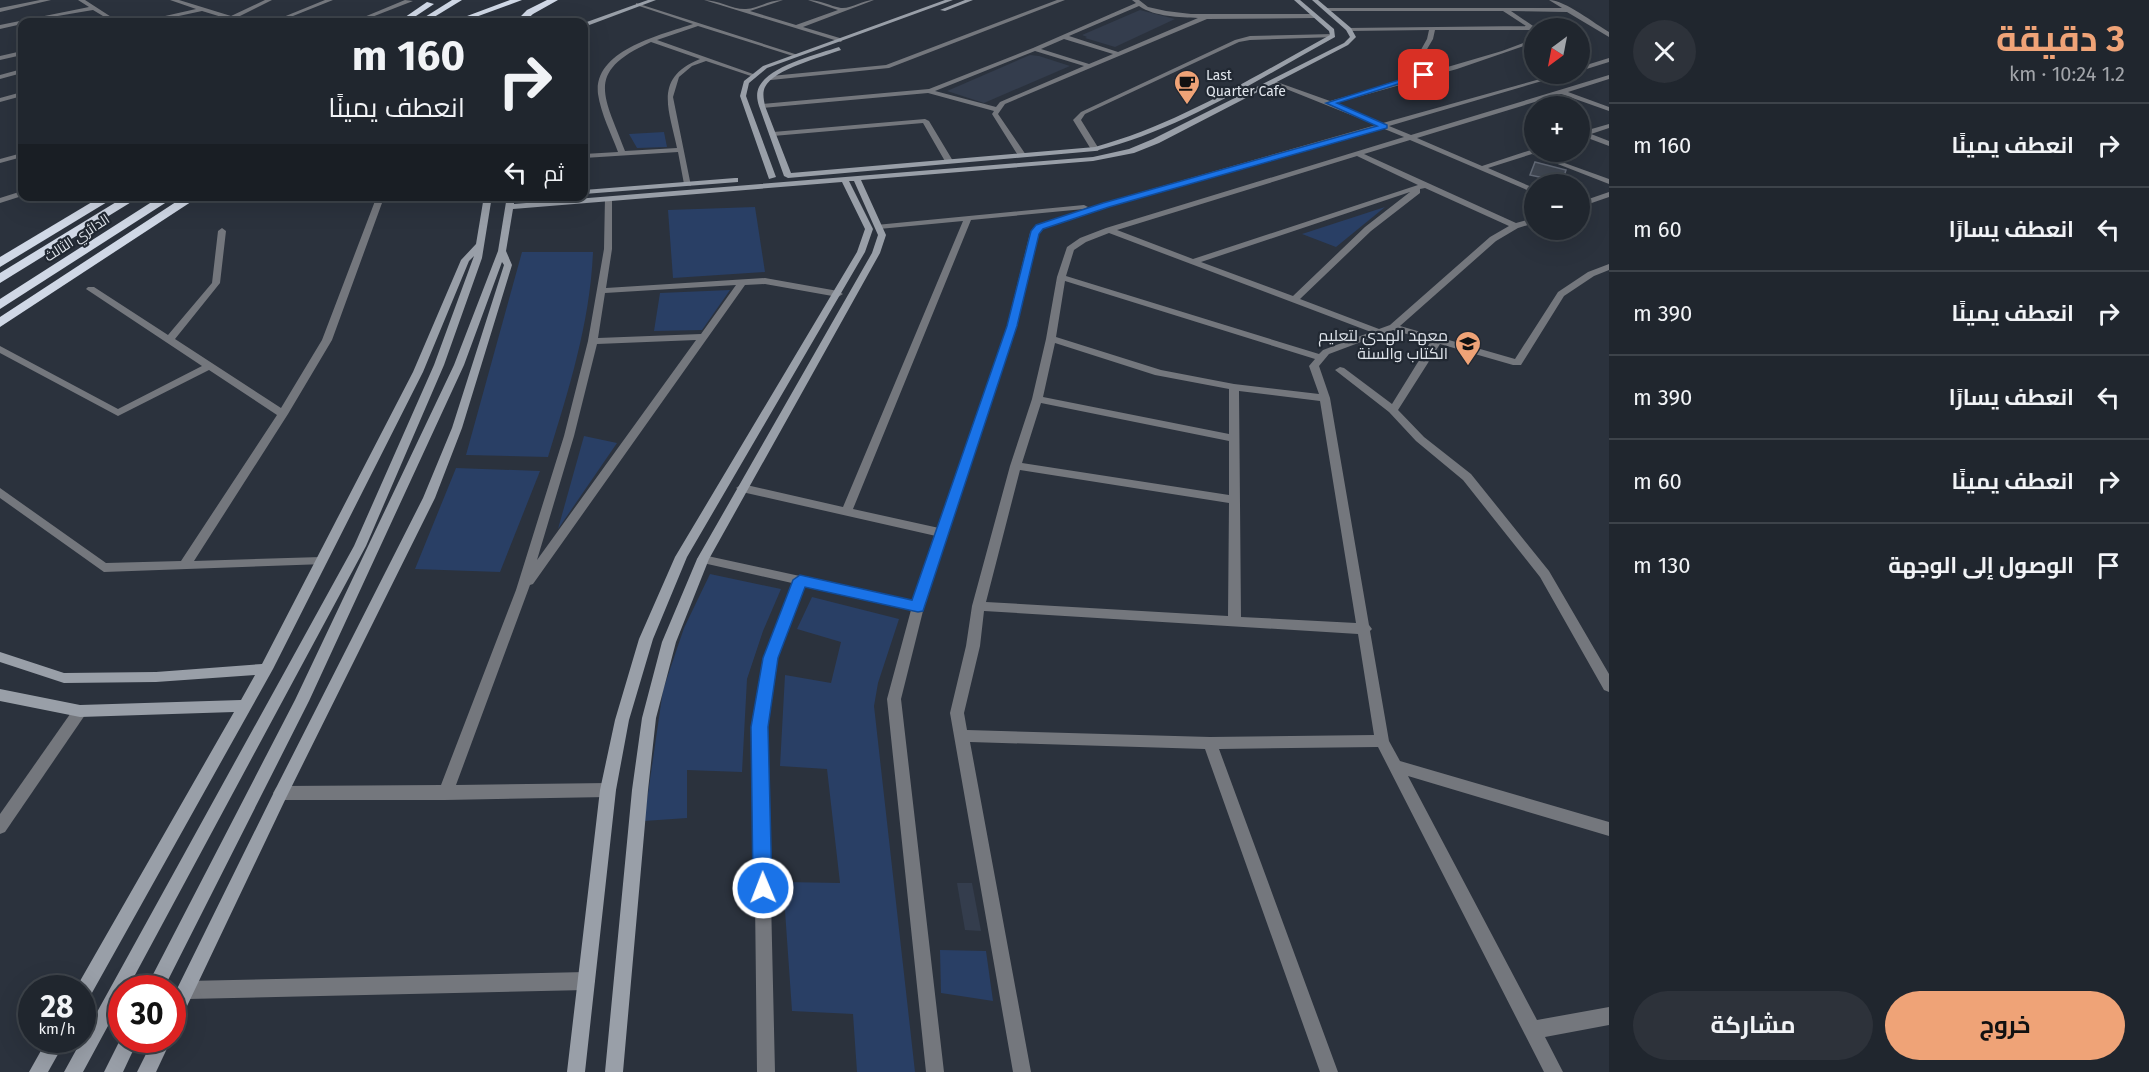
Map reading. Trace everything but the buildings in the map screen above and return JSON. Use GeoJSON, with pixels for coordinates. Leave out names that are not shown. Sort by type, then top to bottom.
{"type":"FeatureCollection","features":[{"type":"Feature","properties":{"kind":"highway"},"geometry":{"type":"LineString","coordinates":[[408,18],[437,0]]}},
{"type":"Feature","properties":{"kind":"highway"},"geometry":{"type":"LineString","coordinates":[[428,18],[458,0]]}},
{"type":"Feature","properties":{"kind":"highway"},"geometry":{"type":"LineString","coordinates":[[466,18],[518,0]]}},
{"type":"Feature","properties":{"kind":"highway"},"geometry":{"type":"LineString","coordinates":[[523,18],[530,12],[554,0]]}},
{"type":"Feature","properties":{"kind":"highway"},"geometry":{"type":"LineString","coordinates":[[451,18],[474,4]]}},
{"type":"Feature","properties":{"kind":"highway"},"geometry":{"type":"LineString","coordinates":[[0,263],[103,201]]}},
{"type":"Feature","properties":{"kind":"highway","name":"الدائري الثالث"},"geometry":{"type":"LineString","coordinates":[[0,279],[127,201]]}},
{"type":"Feature","properties":{"kind":"highway","name":"الدائري الثالث"},"geometry":{"type":"LineString","coordinates":[[0,305],[162,201]]}},
{"type":"Feature","properties":{"kind":"highway"},"geometry":{"type":"LineString","coordinates":[[137,217],[173,201]]}},
{"type":"Feature","properties":{"kind":"highway"},"geometry":{"type":"LineString","coordinates":[[0,323],[186,201]]}},
{"type":"Feature","properties":{"kind":"street"},"geometry":{"type":"LineString","coordinates":[[0,10],[48,0]]}},
{"type":"Feature","properties":{"kind":"street"},"geometry":{"type":"LineString","coordinates":[[81,0],[109,18]]}},
{"type":"Feature","properties":{"kind":"street"},"geometry":{"type":"LineString","coordinates":[[173,0],[231,18],[269,0]]}},
{"type":"Feature","properties":{"kind":"street"},"geometry":{"type":"LineString","coordinates":[[284,18],[330,0]]}},
{"type":"Feature","properties":{"kind":"street"},"geometry":{"type":"LineString","coordinates":[[365,18],[410,0]]}},
{"type":"Feature","properties":{"kind":"street"},"geometry":{"type":"LineString","coordinates":[[588,23],[653,0]]}},
{"type":"Feature","properties":{"kind":"street"},"geometry":{"type":"LineString","coordinates":[[707,0],[842,40]]}},
{"type":"Feature","properties":{"kind":"street"},"geometry":{"type":"LineString","coordinates":[[745,11],[780,0]]}},
{"type":"Feature","properties":{"kind":"street"},"geometry":{"type":"LineString","coordinates":[[811,0],[843,10]]}},
{"type":"Feature","properties":{"kind":"street"},"geometry":{"type":"LineString","coordinates":[[796,27],[871,0]]}},
{"type":"Feature","properties":{"kind":"street"},"geometry":{"type":"LineString","coordinates":[[772,177],[743,96],[746,82],[753,75],[765,67],[950,0]]}},
{"type":"Feature","properties":{"kind":"street"},"geometry":{"type":"LineString","coordinates":[[863,40],[970,0]]}},
{"type":"Feature","properties":{"kind":"street"},"geometry":{"type":"LineString","coordinates":[[771,78],[887,68],[1062,0]]}},
{"type":"Feature","properties":{"kind":"street"},"geometry":{"type":"LineString","coordinates":[[1297,0],[1332,30],[1334,36]]}},
{"type":"Feature","properties":{"kind":"street"},"geometry":{"type":"LineString","coordinates":[[588,199],[1093,159],[1131,151],[1156,141],[1346,44],[1353,37],[1349,29],[1315,0]]}},
{"type":"Feature","properties":{"kind":"street"},"geometry":{"type":"LineString","coordinates":[[1374,0],[1386,9]]}},
{"type":"Feature","properties":{"kind":"street"},"geometry":{"type":"LineString","coordinates":[[1552,0],[1581,18]]}},
{"type":"Feature","properties":{"kind":"street"},"geometry":{"type":"LineString","coordinates":[[2,2],[12,8]]}},
{"type":"Feature","properties":{"kind":"street"},"geometry":{"type":"LineString","coordinates":[[762,106],[930,92],[1065,37],[1136,2],[1172,15],[1316,16]]}},
{"type":"Feature","properties":{"kind":"street"},"geometry":{"type":"LineString","coordinates":[[638,4],[795,56]]}},
{"type":"Feature","properties":{"kind":"street"},"geometry":{"type":"LineString","coordinates":[[49,18],[93,8]]}},
{"type":"Feature","properties":{"kind":"street"},"geometry":{"type":"LineString","coordinates":[[163,18],[202,9]]}},
{"type":"Feature","properties":{"kind":"street"},"geometry":{"type":"LineString","coordinates":[[1326,9],[1569,10]]}},
{"type":"Feature","properties":{"kind":"street"},"geometry":{"type":"LineString","coordinates":[[1503,9],[1524,22]]}},
{"type":"Feature","properties":{"kind":"street"},"geometry":{"type":"LineString","coordinates":[[1022,155],[995,114],[1002,103],[1206,17]]}},
{"type":"Feature","properties":{"kind":"street"},"geometry":{"type":"LineString","coordinates":[[0,27],[18,24]]}},
{"type":"Feature","properties":{"kind":"street"},"geometry":{"type":"LineString","coordinates":[[622,153],[600,90],[602,78],[612,59],[697,24]]}},
{"type":"Feature","properties":{"kind":"street"},"geometry":{"type":"LineString","coordinates":[[1590,24],[1609,24]]}},
{"type":"Feature","properties":{"kind":"street"},"geometry":{"type":"LineString","coordinates":[[1590,24],[1609,35]]}},
{"type":"Feature","properties":{"kind":"street"},"geometry":{"type":"LineString","coordinates":[[1349,29],[1524,28]]}},
{"type":"Feature","properties":{"kind":"street"},"geometry":{"type":"LineString","coordinates":[[1406,79],[1430,39],[1432,29]]}},
{"type":"Feature","properties":{"kind":"street"},"geometry":{"type":"LineString","coordinates":[[588,192],[1095,149],[1132,139],[1177,121],[1334,36]]}},
{"type":"Feature","properties":{"kind":"street"},"geometry":{"type":"LineString","coordinates":[[1095,149],[1077,120],[1083,113],[1237,41],[1250,38],[1334,36]]}},
{"type":"Feature","properties":{"kind":"street"},"geometry":{"type":"LineString","coordinates":[[1065,37],[1119,54]]}},
{"type":"Feature","properties":{"kind":"street"},"geometry":{"type":"LineString","coordinates":[[653,41],[753,75]]}},
{"type":"Feature","properties":{"kind":"street"},"geometry":{"type":"LineString","coordinates":[[1330,103],[1406,79],[1468,64],[1524,44]]}},
{"type":"Feature","properties":{"kind":"street"},"geometry":{"type":"LineString","coordinates":[[788,176],[762,106],[760,95],[762,85],[777,73],[852,45]]}},
{"type":"Feature","properties":{"kind":"street"},"geometry":{"type":"LineString","coordinates":[[1035,49],[1089,66]]}},
{"type":"Feature","properties":{"kind":"street"},"geometry":{"type":"LineString","coordinates":[[0,58],[18,54]]}},
{"type":"Feature","properties":{"kind":"street"},"geometry":{"type":"LineString","coordinates":[[688,184],[670,97],[676,76],[690,65],[705,59]]}},
{"type":"Feature","properties":{"kind":"street"},"geometry":{"type":"LineString","coordinates":[[1590,66],[1609,60]]}},
{"type":"Feature","properties":{"kind":"street"},"geometry":{"type":"LineString","coordinates":[[0,77],[18,72]]}},
{"type":"Feature","properties":{"kind":"street"},"geometry":{"type":"LineString","coordinates":[[1022,1072],[957,713],[973,646],[978,606],[1016,466],[1037,399],[1051,339],[1061,277],[1070,249],[1083,240],[1109,231],[1609,77]]}},
{"type":"Feature","properties":{"kind":"street"},"geometry":{"type":"LineString","coordinates":[[1272,82],[1330,103],[1524,187]]}},
{"type":"Feature","properties":{"kind":"street"},"geometry":{"type":"LineString","coordinates":[[935,1072],[894,699],[918,607],[1012,326],[1034,233],[1040,227],[1106,205],[1527,84],[1555,94]]}},
{"type":"Feature","properties":{"kind":"street"},"geometry":{"type":"LineString","coordinates":[[930,92],[998,110]]}},
{"type":"Feature","properties":{"kind":"street"},"geometry":{"type":"LineString","coordinates":[[1563,92],[1609,109]]}},
{"type":"Feature","properties":{"kind":"street"},"geometry":{"type":"LineString","coordinates":[[0,99],[18,95]]}},
{"type":"Feature","properties":{"kind":"street"},"geometry":{"type":"LineString","coordinates":[[773,134],[925,121],[949,161]]}},
{"type":"Feature","properties":{"kind":"street"},"geometry":{"type":"LineString","coordinates":[[1590,132],[1609,126]]}},
{"type":"Feature","properties":{"kind":"street"},"geometry":{"type":"LineString","coordinates":[[1590,138],[1609,144]]}},
{"type":"Feature","properties":{"kind":"street"},"geometry":{"type":"LineString","coordinates":[[588,156],[681,150]]}},
{"type":"Feature","properties":{"kind":"street"},"geometry":{"type":"LineString","coordinates":[[1482,168],[1524,154]]}},
{"type":"Feature","properties":{"kind":"street"},"geometry":{"type":"LineString","coordinates":[[1360,155],[1515,226]]}},
{"type":"Feature","properties":{"kind":"street"},"geometry":{"type":"LineString","coordinates":[[0,161],[18,156]]}},
{"type":"Feature","properties":{"kind":"street"},"geometry":{"type":"LineString","coordinates":[[1561,162],[1609,182]]}},
{"type":"Feature","properties":{"kind":"street"},"geometry":{"type":"LineString","coordinates":[[614,1072],[640,790],[649,718],[669,642],[703,559],[876,253],[882,235],[851,179]]}},
{"type":"Feature","properties":{"kind":"street"},"geometry":{"type":"LineString","coordinates":[[576,1072],[608,790],[622,720],[646,639],[681,557],[861,252],[869,229],[851,179]]}},
{"type":"Feature","properties":{"kind":"street"},"geometry":{"type":"LineString","coordinates":[[1191,262],[1425,185]]}},
{"type":"Feature","properties":{"kind":"street"},"geometry":{"type":"LineString","coordinates":[[1293,301],[1368,229],[1425,185]]}},
{"type":"Feature","properties":{"kind":"street"},"geometry":{"type":"LineString","coordinates":[[1590,201],[1609,194]]}},
{"type":"Feature","properties":{"kind":"street"},"geometry":{"type":"LineString","coordinates":[[0,201],[18,196]]}},
{"type":"Feature","properties":{"kind":"street"},"geometry":{"type":"LineString","coordinates":[[445,793],[522,590],[569,436],[593,341],[608,249],[608,199]]}},
{"type":"Feature","properties":{"kind":"street"},"geometry":{"type":"LineString","coordinates":[[73,1072],[360,546],[439,365],[478,258],[488,201]]}},
{"type":"Feature","properties":{"kind":"street"},"geometry":{"type":"LineString","coordinates":[[162,975],[302,701],[459,365],[502,250],[511,201]]}},
{"type":"Feature","properties":{"kind":"street"},"geometry":{"type":"LineString","coordinates":[[184,566],[283,414],[327,340],[378,203]]}},
{"type":"Feature","properties":{"kind":"street"},"geometry":{"type":"LineString","coordinates":[[879,227],[1106,205]]}},
{"type":"Feature","properties":{"kind":"street"},"geometry":{"type":"LineString","coordinates":[[847,510],[968,218]]}},
{"type":"Feature","properties":{"kind":"street"},"geometry":{"type":"LineString","coordinates":[[1524,223],[1493,239],[1393,327],[1326,352],[1314,366],[1325,398],[1382,741],[1554,1072]]}},
{"type":"Feature","properties":{"kind":"street"},"geometry":{"type":"LineString","coordinates":[[169,340],[216,283],[222,231]]}},
{"type":"Feature","properties":{"kind":"street"},"geometry":{"type":"LineString","coordinates":[[1109,231],[1379,333]]}},
{"type":"Feature","properties":{"kind":"street"},"geometry":{"type":"LineString","coordinates":[[93,975],[266,669],[418,372],[465,260],[481,244]]}},
{"type":"Feature","properties":{"kind":"street"},"geometry":{"type":"LineString","coordinates":[[502,250],[508,265],[457,428],[429,498],[281,793],[187,990],[586,981]]}},
{"type":"Feature","properties":{"kind":"street"},"geometry":{"type":"LineString","coordinates":[[1393,327],[1517,363],[1561,294],[1591,274],[1609,267]]}},
{"type":"Feature","properties":{"kind":"street"},"geometry":{"type":"LineString","coordinates":[[1061,277],[1321,358]]}},
{"type":"Feature","properties":{"kind":"street"},"geometry":{"type":"LineString","coordinates":[[601,291],[765,281],[838,294]]}},
{"type":"Feature","properties":{"kind":"street"},"geometry":{"type":"LineString","coordinates":[[522,590],[743,282]]}},
{"type":"Feature","properties":{"kind":"street"},"geometry":{"type":"LineString","coordinates":[[91,290],[283,414]]}},
{"type":"Feature","properties":{"kind":"street"},"geometry":{"type":"LineString","coordinates":[[593,341],[704,336]]}},
{"type":"Feature","properties":{"kind":"street"},"geometry":{"type":"LineString","coordinates":[[1051,339],[1159,373],[1234,387],[1325,398]]}},
{"type":"Feature","properties":{"kind":"street"},"geometry":{"type":"LineString","coordinates":[[1394,410],[1437,340]]}},
{"type":"Feature","properties":{"kind":"street"},"geometry":{"type":"LineString","coordinates":[[0,349],[118,413],[209,366]]}},
{"type":"Feature","properties":{"kind":"street"},"geometry":{"type":"LineString","coordinates":[[1340,370],[1394,410],[1420,439],[1467,477],[1545,574],[1609,686]]}},
{"type":"Feature","properties":{"kind":"street"},"geometry":{"type":"LineString","coordinates":[[1234,387],[1235,622]]}},
{"type":"Feature","properties":{"kind":"street"},"geometry":{"type":"LineString","coordinates":[[1037,399],[1233,438]]}},
{"type":"Feature","properties":{"kind":"street"},"geometry":{"type":"LineString","coordinates":[[1016,466],[1234,500]]}},
{"type":"Feature","properties":{"kind":"street"},"geometry":{"type":"LineString","coordinates":[[742,488],[943,533]]}},
{"type":"Feature","properties":{"kind":"street"},"geometry":{"type":"LineString","coordinates":[[0,492],[104,568],[321,561]]}},
{"type":"Feature","properties":{"kind":"street"},"geometry":{"type":"LineString","coordinates":[[703,559],[918,607]]}},
{"type":"Feature","properties":{"kind":"street"},"geometry":{"type":"LineString","coordinates":[[766,1072],[760,727],[770,658],[800,580]]}},
{"type":"Feature","properties":{"kind":"street"},"geometry":{"type":"LineString","coordinates":[[978,606],[1365,629]]}},
{"type":"Feature","properties":{"kind":"street"},"geometry":{"type":"LineString","coordinates":[[0,657],[64,678],[156,677],[266,669]]}},
{"type":"Feature","properties":{"kind":"street"},"geometry":{"type":"LineString","coordinates":[[0,695],[80,711],[245,706]]}},
{"type":"Feature","properties":{"kind":"street"},"geometry":{"type":"LineString","coordinates":[[0,827],[80,711]]}},
{"type":"Feature","properties":{"kind":"street"},"geometry":{"type":"LineString","coordinates":[[962,736],[1210,743],[1382,741]]}},
{"type":"Feature","properties":{"kind":"street"},"geometry":{"type":"LineString","coordinates":[[1210,743],[1329,1072]]}},
{"type":"Feature","properties":{"kind":"street"},"geometry":{"type":"LineString","coordinates":[[1395,766],[1609,829]]}},
{"type":"Feature","properties":{"kind":"street"},"geometry":{"type":"LineString","coordinates":[[281,793],[608,790]]}},
{"type":"Feature","properties":{"kind":"street"},"geometry":{"type":"LineString","coordinates":[[1532,1030],[1609,1016]]}},
{"type":"Feature","properties":{"kind":"street"},"geometry":{"type":"LineString","coordinates":[[38,1072],[49,1053]]}},
{"type":"Feature","properties":{"kind":"street"},"geometry":{"type":"LineString","coordinates":[[112,1072],[122,1053]]}},
{"type":"Feature","properties":{"kind":"street"},"geometry":{"type":"LineString","coordinates":[[146,1072],[156,1053]]}},
{"type":"Feature","properties":{"kind":"shaded area"},"geometry":{"type":"Polygon","coordinates":[[[1140,10],[1175,19],[1115,47],[1082,35],[1140,10]]]}},
{"type":"Feature","properties":{"kind":"shaded area"},"geometry":{"type":"Polygon","coordinates":[[[1030,55],[1070,66],[984,103],[947,91],[1030,55]]]}},
{"type":"Feature","properties":{"kind":"shaded area"},"geometry":{"type":"Polygon","coordinates":[[[664,132],[667,147],[637,148],[629,134],[664,132]]]}},
{"type":"Feature","properties":{"kind":"shaded area"},"geometry":{"type":"Polygon","coordinates":[[[755,207],[765,272],[673,278],[668,210],[755,207]]]}},
{"type":"Feature","properties":{"kind":"shaded area"},"geometry":{"type":"Polygon","coordinates":[[[1385,207],[1336,247],[1302,234],[1385,207]]]}},
{"type":"Feature","properties":{"kind":"shaded area"},"geometry":{"type":"Polygon","coordinates":[[[522,252],[593,252],[588,304],[571,381],[548,457],[466,455],[522,252]]]}},
{"type":"Feature","properties":{"kind":"shaded area"},"geometry":{"type":"Polygon","coordinates":[[[730,290],[702,330],[654,331],[660,293],[730,290]]]}},
{"type":"Feature","properties":{"kind":"shaded area"},"geometry":{"type":"Polygon","coordinates":[[[584,436],[617,443],[558,529],[584,436]]]}},
{"type":"Feature","properties":{"kind":"shaded area"},"geometry":{"type":"Polygon","coordinates":[[[456,468],[540,471],[500,572],[415,569],[456,468]]]}},
{"type":"Feature","properties":{"kind":"shaded area"},"geometry":{"type":"Polygon","coordinates":[[[710,574],[781,589],[763,631],[747,679],[742,772],[687,770],[687,818],[644,821],[663,690],[684,628],[710,574]]]}},
{"type":"Feature","properties":{"kind":"shaded area"},"geometry":{"type":"Polygon","coordinates":[[[812,597],[899,619],[878,683],[874,706],[915,1072],[857,1072],[853,1014],[792,1011],[783,882],[840,883],[827,769],[780,766],[785,675],[831,683],[841,642],[797,629],[812,597]]]}},
{"type":"Feature","properties":{"kind":"shaded area"},"geometry":{"type":"Polygon","coordinates":[[[957,883],[972,883],[981,931],[965,930],[957,883]]]}},
{"type":"Feature","properties":{"kind":"shaded area"},"geometry":{"type":"Polygon","coordinates":[[[940,950],[986,951],[993,1001],[941,993],[940,950]]]}},
{"type":"Feature","properties":{"kind":"place","name":"Last Quarter Cafe"},"geometry":{"type":"Point","coordinates":[1187,106]}},
{"type":"Feature","properties":{"kind":"place","name":"معهد الهدى لتعليم الكتاب والسنة"},"geometry":{"type":"Point","coordinates":[1468,367]}},
{"type":"Feature","properties":{"kind":"route"},"geometry":{"type":"LineString","coordinates":[[763,888],[760,727],[770,658],[800,580],[918,607],[1012,326],[1034,233],[1040,227],[1106,205],[1201,180],[1247,164],[1384,126],[1330,103],[1424,75]]}}]}
